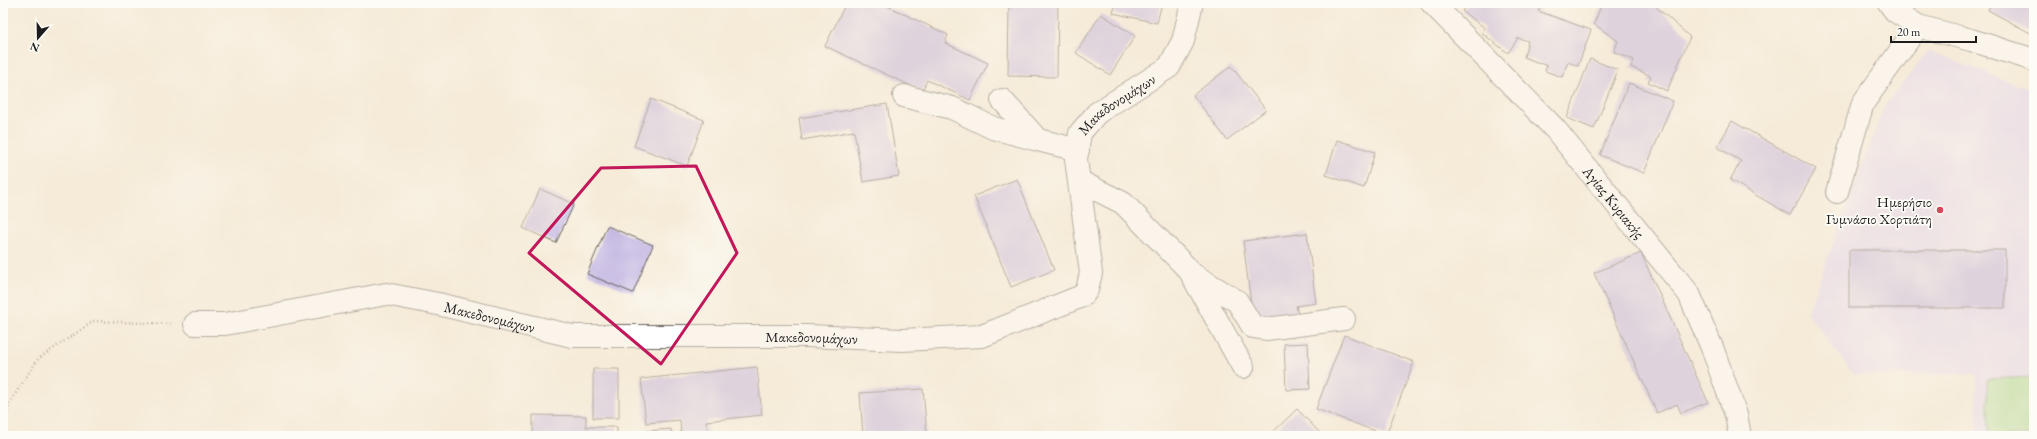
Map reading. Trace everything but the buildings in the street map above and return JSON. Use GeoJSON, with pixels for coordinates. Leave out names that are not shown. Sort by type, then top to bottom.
{"type":"FeatureCollection","features":[{"type":"Feature","properties":{"kind":"street","name":"Μακεδονομάχων"},"geometry":{"type":"LineString","coordinates":[[195,324],[225,324],[386,294],[438,304],[572,336],[807,336],[902,340],[982,336],[1082,296],[1087,290],[1091,273],[1076,159],[1080,133],[1097,113],[1169,67],[1183,41],[1192,3]]}},
{"type":"Feature","properties":{"kind":"street","name":"Αγίας Κυριακής"},"geometry":{"type":"LineString","coordinates":[[1432,3],[1555,129],[1689,294],[1714,350],[1736,415],[1740,436]]}},
{"type":"Feature","properties":{"kind":"street"},"geometry":{"type":"LineString","coordinates":[[1889,3],[1895,11],[1918,26],[1971,40],[2034,60]]}},
{"type":"Feature","properties":{"kind":"street"},"geometry":{"type":"LineString","coordinates":[[1837,192],[1863,103],[1918,26]]}},
{"type":"Feature","properties":{"kind":"street"},"geometry":{"type":"LineString","coordinates":[[904,96],[952,108],[993,128],[1078,150]]}},
{"type":"Feature","properties":{"kind":"street"},"geometry":{"type":"LineString","coordinates":[[1002,100],[1038,140]]}},
{"type":"Feature","properties":{"kind":"street"},"geometry":{"type":"LineString","coordinates":[[1079,181],[1123,203],[1191,274],[1243,367]]}},
{"type":"Feature","properties":{"kind":"street"},"geometry":{"type":"LineString","coordinates":[[1191,274],[1237,301],[1253,327],[1266,330],[1344,319]]}},
{"type":"Feature","properties":{"kind":"path"},"geometry":{"type":"LineString","coordinates":[[3,431],[10,402],[38,359],[94,321],[195,324]]}},
{"type":"Feature","properties":{"kind":"highlighted area"},"geometry":{"type":"Polygon","coordinates":[[[696,166],[737,253],[661,364],[529,253],[601,168],[696,166]]]}},
{"type":"Feature","properties":{"kind":"shaded area","name":"Ημερήσιο Γυμνάσιο Χορτιάτη"},"geometry":{"type":"Polygon","coordinates":[[[1928,51],[2034,91],[2034,436],[1977,436],[1976,374],[1854,375],[1807,313],[1884,107],[1928,51]]]}},
{"type":"Feature","properties":{"kind":"green space"},"geometry":{"type":"Polygon","coordinates":[[[2034,377],[2034,436],[1989,436],[1987,379],[2034,377]]]}},
{"type":"Feature","properties":{"kind":"place","name":"Ημερήσιο Γυμνάσιο Χορτιάτη"},"geometry":{"type":"Point","coordinates":[1940,210]}}]}
